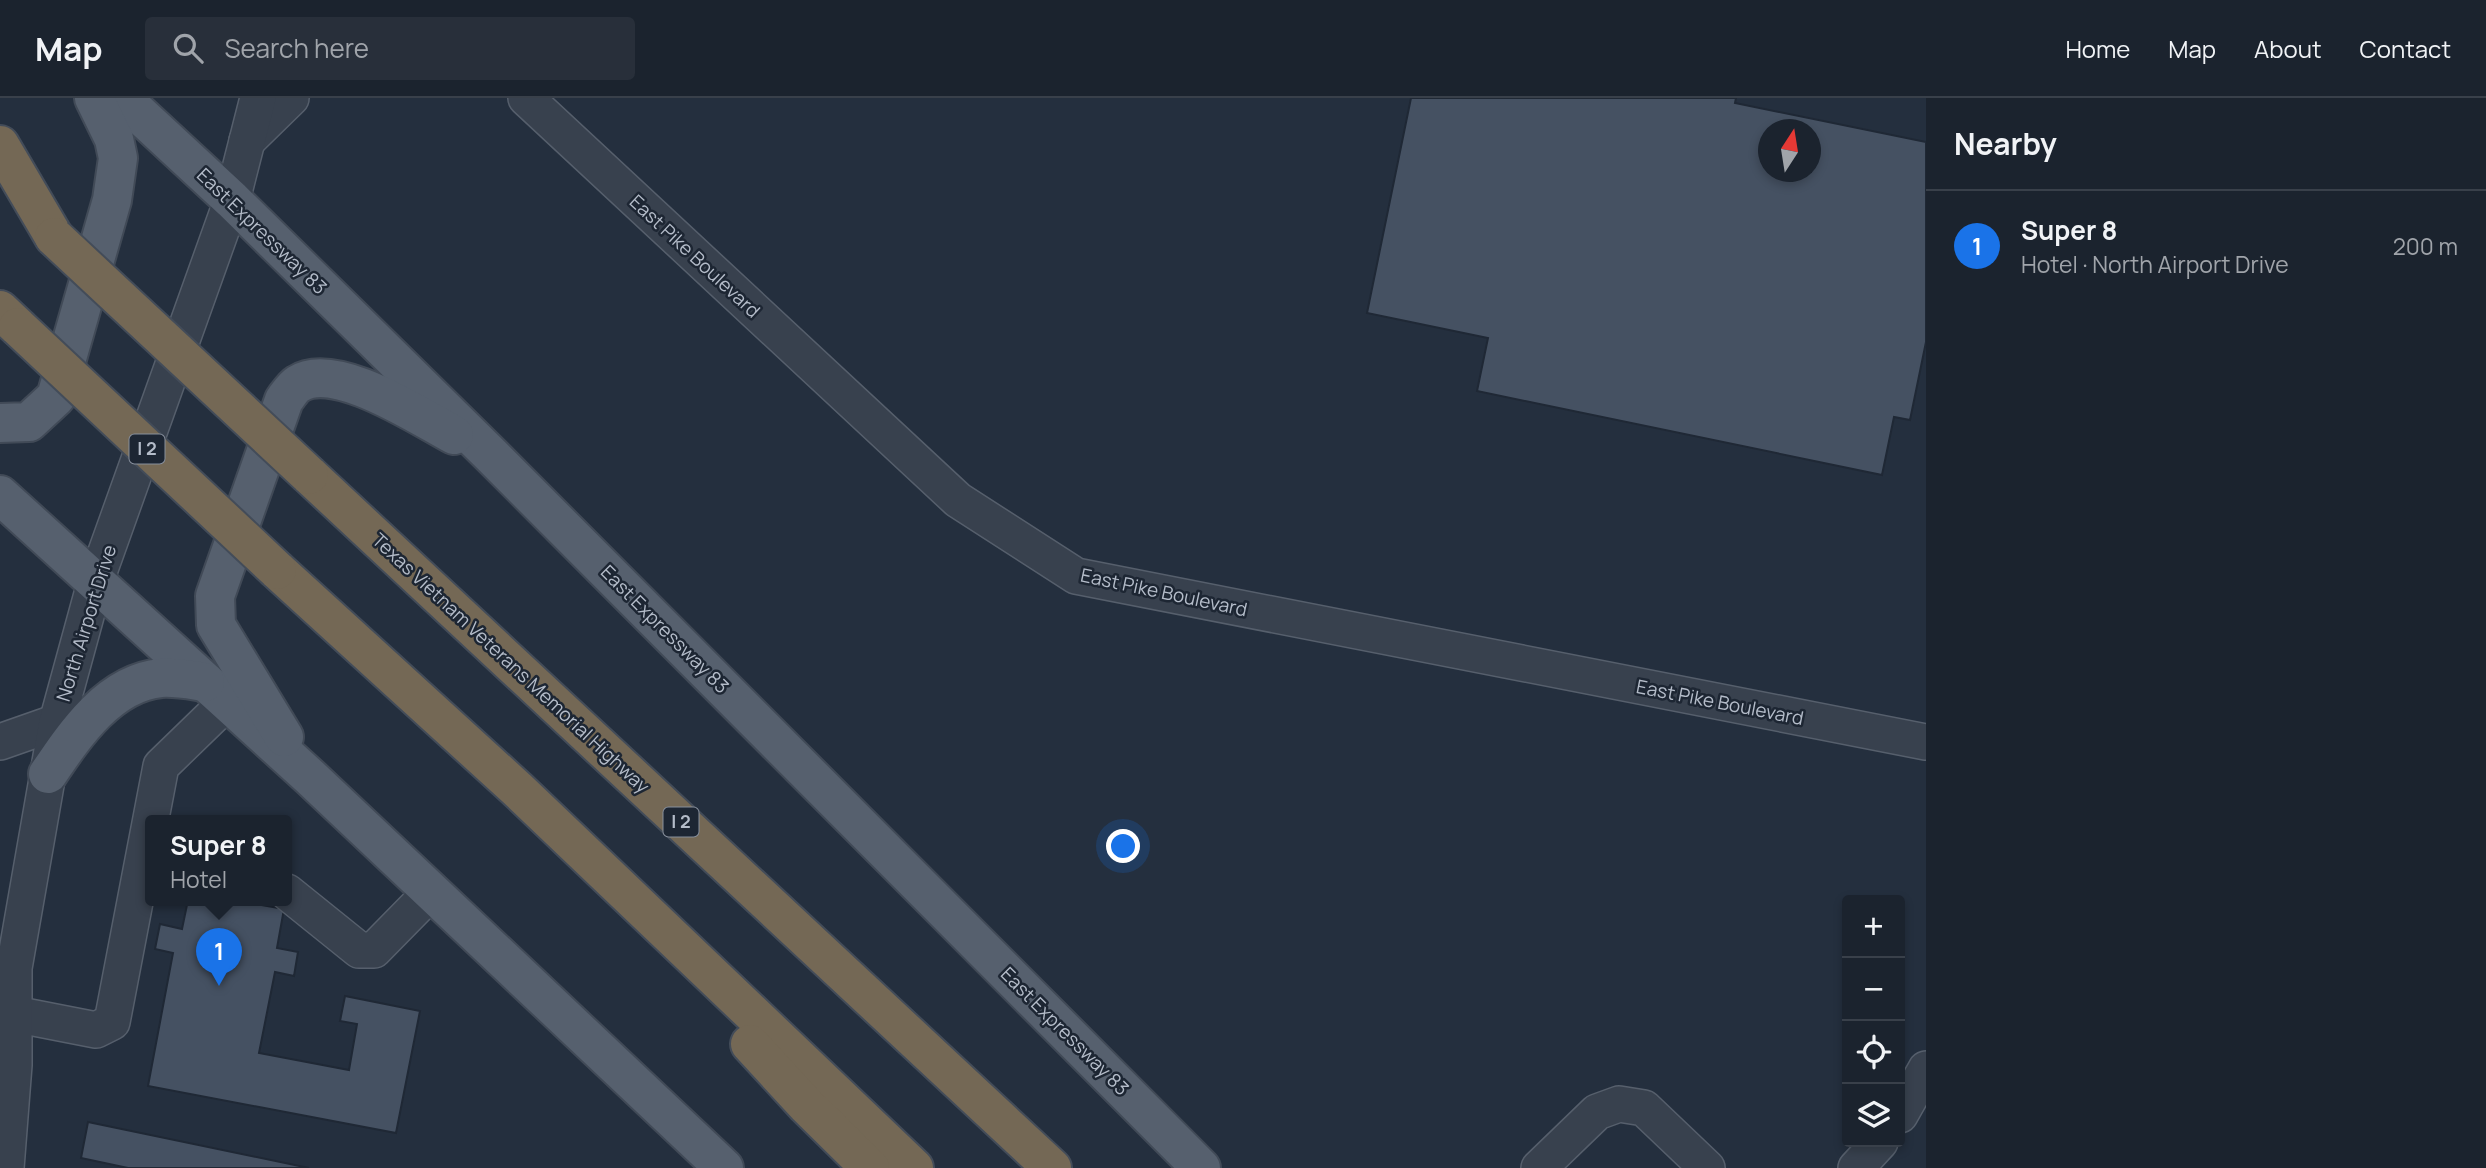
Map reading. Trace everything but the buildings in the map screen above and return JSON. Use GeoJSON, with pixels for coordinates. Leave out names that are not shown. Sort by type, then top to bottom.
{"type":"FeatureCollection","features":[{"type":"Feature","properties":{"kind":"highway"},"geometry":{"type":"LineString","coordinates":[[0,145],[54,237]]}},
{"type":"Feature","properties":{"kind":"highway","name":"Texas Vietnam Veterans Memorial Highway"},"geometry":{"type":"LineString","coordinates":[[0,187],[1052,1168]]}},
{"type":"Feature","properties":{"kind":"highway","name":"I 2"},"geometry":{"type":"LineString","coordinates":[[6,316],[276,570],[517,789],[914,1168]]}},
{"type":"Feature","properties":{"kind":"highway"},"geometry":{"type":"LineString","coordinates":[[517,789],[806,1105],[870,1168]]}},
{"type":"Feature","properties":{"kind":"main road"},"geometry":{"type":"LineString","coordinates":[[0,424],[29,422],[56,397],[112,200],[118,158],[114,139],[94,98]]}},
{"type":"Feature","properties":{"kind":"main road","name":"East Expressway 83"},"geometry":{"type":"LineString","coordinates":[[122,98],[232,200],[492,456],[1201,1168]]}},
{"type":"Feature","properties":{"kind":"main road"},"geometry":{"type":"LineString","coordinates":[[310,777],[216,625],[215,596],[284,400],[298,384],[335,378],[363,387],[492,456]]}},
{"type":"Feature","properties":{"kind":"main road"},"geometry":{"type":"LineString","coordinates":[[0,495],[310,777],[724,1168]]}},
{"type":"Feature","properties":{"kind":"main road"},"geometry":{"type":"LineString","coordinates":[[48,774],[76,732],[111,698],[138,683],[161,678],[216,692]]}},
{"type":"Feature","properties":{"kind":"street","name":"North Airport Drive"},"geometry":{"type":"LineString","coordinates":[[7,1158],[14,1065],[14,968],[57,722],[95,583],[232,200],[258,98]]}},
{"type":"Feature","properties":{"kind":"street"},"geometry":{"type":"LineString","coordinates":[[247,141],[292,98]]}},
{"type":"Feature","properties":{"kind":"street","name":"East Pike Boulevard"},"geometry":{"type":"LineString","coordinates":[[526,98],[958,500],[1076,576],[1926,742]]}},
{"type":"Feature","properties":{"kind":"street"},"geometry":{"type":"LineString","coordinates":[[154,815],[161,766],[216,692]]}},
{"type":"Feature","properties":{"kind":"street"},"geometry":{"type":"LineString","coordinates":[[0,743],[57,722]]}},
{"type":"Feature","properties":{"kind":"street"},"geometry":{"type":"LineString","coordinates":[[14,1014],[96,1030],[112,1022],[145,869]]}},
{"type":"Feature","properties":{"kind":"street"},"geometry":{"type":"LineString","coordinates":[[292,896],[359,950],[374,950],[431,892]]}},
{"type":"Feature","properties":{"kind":"street"},"geometry":{"type":"LineString","coordinates":[[1905,1106],[1926,1069]]}},
{"type":"Feature","properties":{"kind":"street"},"geometry":{"type":"LineString","coordinates":[[0,1092],[7,1158]]}},
{"type":"Feature","properties":{"kind":"street"},"geometry":{"type":"LineString","coordinates":[[1539,1168],[1597,1112],[1619,1104],[1644,1108],[1707,1168]]}},
{"type":"Feature","properties":{"kind":"street"},"geometry":{"type":"LineString","coordinates":[[1856,1168],[1875,1147]]}},
{"type":"Feature","properties":{"kind":"place","name":"Super 8"},"geometry":{"type":"Point","coordinates":[219,986]}}]}
